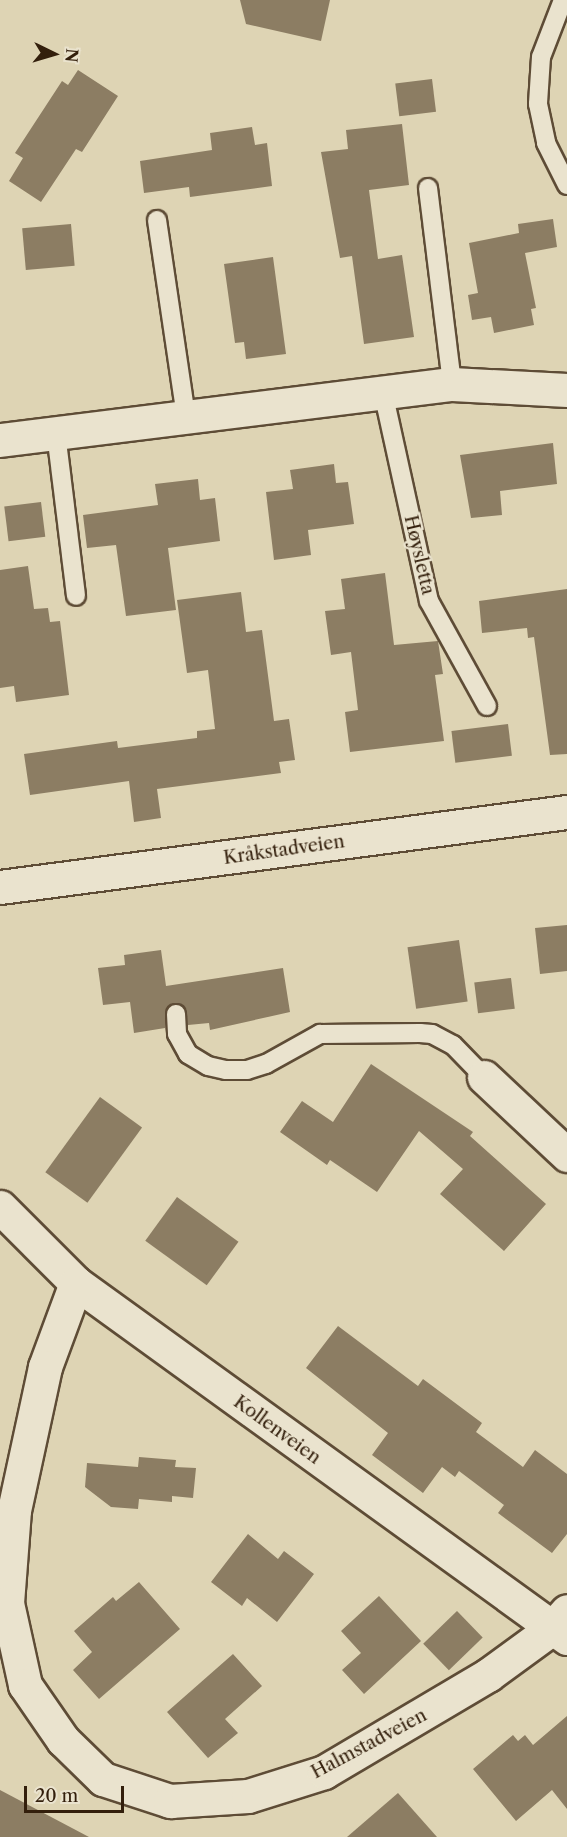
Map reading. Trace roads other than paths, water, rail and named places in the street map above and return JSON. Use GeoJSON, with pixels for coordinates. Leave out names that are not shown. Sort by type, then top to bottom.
{"type":"FeatureCollection","features":[{"type":"Feature","properties":{"kind":"street"},"geometry":{"type":"LineString","coordinates":[[0,440],[452,384],[567,390]]}},
{"type":"Feature","properties":{"kind":"street","name":"Kråkstadveien"},"geometry":{"type":"LineString","coordinates":[[0,887],[567,812]]}},
{"type":"Feature","properties":{"kind":"street"},"geometry":{"type":"LineString","coordinates":[[484,1077],[567,1155]]}},
{"type":"Feature","properties":{"kind":"street","name":"Kollenveien"},"geometry":{"type":"LineString","coordinates":[[0,1207],[76,1283],[562,1626]]}},
{"type":"Feature","properties":{"kind":"street","name":"Halmstadveien"},"geometry":{"type":"LineString","coordinates":[[76,1283],[40,1389],[14,1510],[7,1603],[25,1685],[63,1740],[103,1779],[170,1801],[248,1796],[324,1772],[479,1681],[562,1626]]}},
{"type":"Feature","properties":{"kind":"lane"},"geometry":{"type":"LineString","coordinates":[[563,0],[541,57],[538,104],[546,143],[567,185]]}},
{"type":"Feature","properties":{"kind":"lane"},"geometry":{"type":"LineString","coordinates":[[428,188],[452,384]]}},
{"type":"Feature","properties":{"kind":"lane"},"geometry":{"type":"LineString","coordinates":[[157,220],[186,417]]}},
{"type":"Feature","properties":{"kind":"lane","name":"Høysletta"},"geometry":{"type":"LineString","coordinates":[[383,392],[429,601],[487,706]]}},
{"type":"Feature","properties":{"kind":"lane"},"geometry":{"type":"LineString","coordinates":[[56,433],[76,596]]}},
{"type":"Feature","properties":{"kind":"lane"},"geometry":{"type":"LineString","coordinates":[[176,1014],[177,1034],[188,1054],[208,1066],[226,1070],[247,1070],[266,1064],[320,1034],[413,1032],[442,1037],[484,1077]]}}]}
